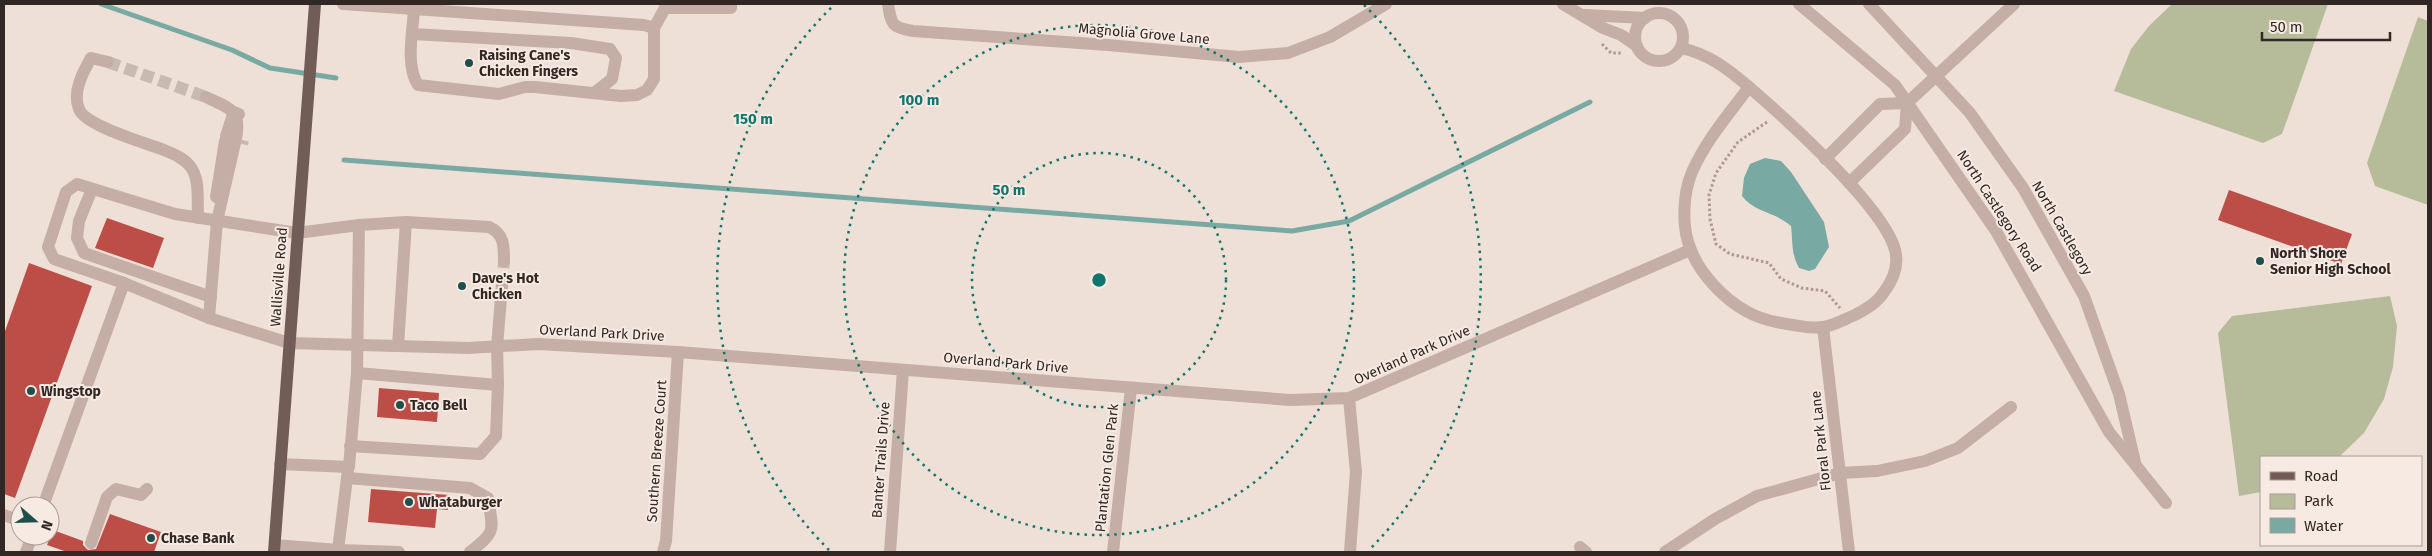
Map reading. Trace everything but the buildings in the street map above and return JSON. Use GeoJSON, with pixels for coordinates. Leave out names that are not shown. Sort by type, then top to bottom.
{"type":"FeatureCollection","features":[{"type":"Feature","properties":{"kind":"main road","name":"Wallisville Road"},"geometry":{"type":"LineString","coordinates":[[274,548],[315,4]]}},
{"type":"Feature","properties":{"kind":"street"},"geometry":{"type":"LineString","coordinates":[[343,4],[414,9],[485,9],[644,25],[654,28]]}},
{"type":"Feature","properties":{"kind":"street"},"geometry":{"type":"LineString","coordinates":[[414,9],[412,66],[414,79],[418,85],[499,94],[524,87],[621,96],[637,95],[647,90],[654,79],[654,28],[666,6],[731,8],[731,4]]}},
{"type":"Feature","properties":{"kind":"street","name":"Magnolia Grove Lane"},"geometry":{"type":"LineString","coordinates":[[888,4],[891,22],[898,29],[1239,57],[1288,53],[1330,37],[1386,4]]}},
{"type":"Feature","properties":{"kind":"street"},"geometry":{"type":"LineString","coordinates":[[1563,4],[1585,15],[1603,28],[1621,35],[1637,46],[1642,54],[1658,62],[1674,57],[1681,48],[1682,31],[1673,18],[1661,13],[1645,18],[1585,15]]}},
{"type":"Feature","properties":{"kind":"street","name":"North Castlegory Road"},"geometry":{"type":"LineString","coordinates":[[1799,4],[1894,85],[1996,231],[2109,432],[2136,464]]}},
{"type":"Feature","properties":{"kind":"street","name":"North Castlegory"},"geometry":{"type":"LineString","coordinates":[[1869,4],[1970,113],[2022,188],[2084,296],[2119,394],[2136,464],[2166,503]]}},
{"type":"Feature","properties":{"kind":"street"},"geometry":{"type":"LineString","coordinates":[[1825,159],[1880,104],[1907,103],[2014,4]]}},
{"type":"Feature","properties":{"kind":"street"},"geometry":{"type":"LineString","coordinates":[[1637,46],[1637,30],[1645,18]]}},
{"type":"Feature","properties":{"kind":"street"},"geometry":{"type":"LineString","coordinates":[[413,34],[571,43],[610,49],[616,58],[612,79],[594,93]]}},
{"type":"Feature","properties":{"kind":"street"},"geometry":{"type":"LineString","coordinates":[[1681,48],[1699,52],[1721,63],[1749,87],[1779,113],[1849,183],[1873,212],[1889,236],[1896,250],[1896,267],[1890,284],[1879,300],[1849,317],[1823,327],[1787,324],[1747,312],[1726,298],[1703,271],[1690,250],[1685,203],[1692,173],[1710,140],[1749,87]]}},
{"type":"Feature","properties":{"kind":"street"},"geometry":{"type":"LineString","coordinates":[[108,62],[91,58],[82,73],[77,94],[79,110],[88,119],[107,128],[180,157],[192,169],[197,188],[198,218]]}},
{"type":"Feature","properties":{"kind":"street"},"geometry":{"type":"LineString","coordinates":[[206,97],[241,114],[245,120],[235,140]]}},
{"type":"Feature","properties":{"kind":"street"},"geometry":{"type":"LineString","coordinates":[[1849,183],[1906,129],[1907,103]]}},
{"type":"Feature","properties":{"kind":"street"},"geometry":{"type":"LineString","coordinates":[[209,318],[217,221],[235,140],[234,112]]}},
{"type":"Feature","properties":{"kind":"street","name":"Overland Park Drive"},"geometry":{"type":"LineString","coordinates":[[92,189],[78,184],[66,192],[48,247],[54,260],[124,283],[209,318],[289,343],[468,348],[538,344],[678,352],[1290,400],[1349,398],[1690,250]]}},
{"type":"Feature","properties":{"kind":"street"},"geometry":{"type":"LineString","coordinates":[[211,297],[84,253],[77,238],[79,221],[92,189],[176,214],[297,233],[359,224],[406,222],[490,227],[498,231],[504,242],[504,261]]}},
{"type":"Feature","properties":{"kind":"street"},"geometry":{"type":"LineString","coordinates":[[398,346],[406,222]]}},
{"type":"Feature","properties":{"kind":"street"},"geometry":{"type":"LineString","coordinates":[[338,551],[348,472],[357,374],[359,224]]}},
{"type":"Feature","properties":{"kind":"street"},"geometry":{"type":"LineString","coordinates":[[47,496],[124,283]]}},
{"type":"Feature","properties":{"kind":"street"},"geometry":{"type":"LineString","coordinates":[[350,446],[480,454],[496,436],[497,346],[502,286]]}},
{"type":"Feature","properties":{"kind":"street","name":"Floral Park Lane"},"geometry":{"type":"LineString","coordinates":[[1823,327],[1849,552]]}},
{"type":"Feature","properties":{"kind":"street","name":"Southern Breeze Court"},"geometry":{"type":"LineString","coordinates":[[663,552],[666,541],[678,352]]}},
{"type":"Feature","properties":{"kind":"street","name":"Banter Trails Drive"},"geometry":{"type":"LineString","coordinates":[[890,552],[903,370]]}},
{"type":"Feature","properties":{"kind":"street"},"geometry":{"type":"LineString","coordinates":[[357,374],[498,384]]}},
{"type":"Feature","properties":{"kind":"street","name":"Plantation Glen Park"},"geometry":{"type":"LineString","coordinates":[[1113,552],[1131,388]]}},
{"type":"Feature","properties":{"kind":"street"},"geometry":{"type":"LineString","coordinates":[[1349,398],[1356,472],[1350,552]]}},
{"type":"Feature","properties":{"kind":"street"},"geometry":{"type":"LineString","coordinates":[[1665,552],[1715,519],[1757,496],[1840,473],[1877,471],[1925,461],[1958,448],[2012,407]]}},
{"type":"Feature","properties":{"kind":"street"},"geometry":{"type":"LineString","coordinates":[[280,464],[470,488],[488,498],[493,526],[489,537],[470,552]]}},
{"type":"Feature","properties":{"kind":"street"},"geometry":{"type":"LineString","coordinates":[[91,543],[107,497],[116,489],[141,494],[147,489]]}},
{"type":"Feature","properties":{"kind":"street"},"geometry":{"type":"LineString","coordinates":[[274,548],[399,552]]}},
{"type":"Feature","properties":{"kind":"path"},"geometry":{"type":"LineString","coordinates":[[1779,113],[1738,142],[1716,174],[1709,194],[1710,219],[1716,244],[1730,254],[1769,263],[1782,279],[1802,288],[1824,291],[1849,317]]}},
{"type":"Feature","properties":{"kind":"green space"},"geometry":{"type":"Polygon","coordinates":[[[2172,4],[2328,4],[2282,134],[2263,143],[2114,91],[2131,49],[2149,26],[2172,4]]]}},
{"type":"Feature","properties":{"kind":"green space"},"geometry":{"type":"Polygon","coordinates":[[[2418,17],[2428,21],[2428,205],[2375,186],[2367,163],[2418,17]]]}},
{"type":"Feature","properties":{"kind":"green space"},"geometry":{"type":"Polygon","coordinates":[[[2390,296],[2397,326],[2393,367],[2384,399],[2364,433],[2340,456],[2260,456],[2260,492],[2239,496],[2218,333],[2232,316],[2390,296]]]}},
{"type":"Feature","properties":{"kind":"water"},"geometry":{"type":"Polygon","coordinates":[[[1765,158],[1781,161],[1791,172],[1824,222],[1829,247],[1815,269],[1809,271],[1799,268],[1796,263],[1793,253],[1791,226],[1778,217],[1753,206],[1742,196],[1744,178],[1750,164],[1765,158]]]}},
{"type":"Feature","properties":{"kind":"waterway"},"geometry":{"type":"LineString","coordinates":[[101,4],[232,50],[270,68],[336,78]]}},
{"type":"Feature","properties":{"kind":"waterway"},"geometry":{"type":"LineString","coordinates":[[344,160],[1292,231],[1349,221],[1590,102]]}},
{"type":"Feature","properties":{"kind":"tunnel"},"geometry":{"type":"LineString","coordinates":[[108,62],[206,97]]}},
{"type":"Feature","properties":{"kind":"tunnel"},"geometry":{"type":"LineString","coordinates":[[242,144],[243,140]]}},
{"type":"Feature","properties":{"kind":"tunnel"},"geometry":{"type":"LineString","coordinates":[[502,286],[504,261]]}},
{"type":"Feature","properties":{"kind":"place","name":"Raising Cane's Chicken Fingers"},"geometry":{"type":"Point","coordinates":[469,63]}},
{"type":"Feature","properties":{"kind":"place","name":"North Shore Senior High School"},"geometry":{"type":"Point","coordinates":[2260,261]}},
{"type":"Feature","properties":{"kind":"place","name":"Dave's Hot Chicken"},"geometry":{"type":"Point","coordinates":[462,286]}},
{"type":"Feature","properties":{"kind":"place","name":"Wingstop"},"geometry":{"type":"Point","coordinates":[31,391]}},
{"type":"Feature","properties":{"kind":"place","name":"Taco Bell"},"geometry":{"type":"Point","coordinates":[400,405]}},
{"type":"Feature","properties":{"kind":"place","name":"Whataburger"},"geometry":{"type":"Point","coordinates":[409,502]}},
{"type":"Feature","properties":{"kind":"place","name":"Chase Bank"},"geometry":{"type":"Point","coordinates":[151,538]}}]}
